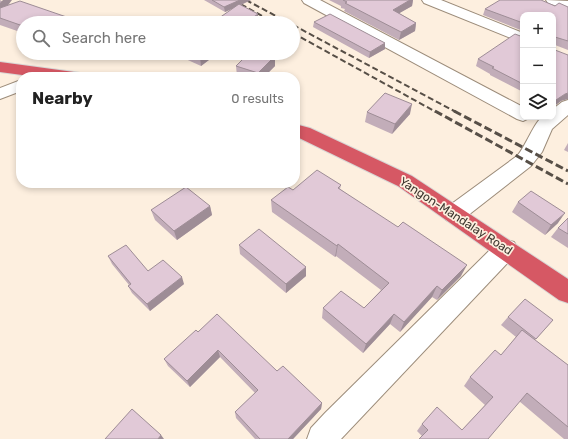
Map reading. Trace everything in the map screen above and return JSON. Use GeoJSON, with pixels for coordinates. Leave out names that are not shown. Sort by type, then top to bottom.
{"type":"FeatureCollection","features":[{"type":"Feature","properties":{"kind":"highway"},"geometry":{"type":"LineString","coordinates":[[0,67],[28,72]]}},
{"type":"Feature","properties":{"kind":"highway","name":"Yangon-Mandalay Road"},"geometry":{"type":"LineString","coordinates":[[300,131],[405,181],[568,292]]}},
{"type":"Feature","properties":{"kind":"street"},"geometry":{"type":"LineString","coordinates":[[429,0],[520,37]]}},
{"type":"Feature","properties":{"kind":"street"},"geometry":{"type":"LineString","coordinates":[[553,0],[568,6]]}},
{"type":"Feature","properties":{"kind":"street"},"geometry":{"type":"LineString","coordinates":[[318,1],[520,113]]}},
{"type":"Feature","properties":{"kind":"street"},"geometry":{"type":"LineString","coordinates":[[0,94],[16,87]]}},
{"type":"Feature","properties":{"kind":"street"},"geometry":{"type":"LineString","coordinates":[[454,214],[532,152],[559,118]]}},
{"type":"Feature","properties":{"kind":"street"},"geometry":{"type":"LineString","coordinates":[[322,439],[335,423],[506,249]]}},
{"type":"Feature","properties":{"kind":"building"},"geometry":{"type":"Polygon","coordinates":[[[212,0],[240,0],[224,7],[212,0]]]}},
{"type":"Feature","properties":{"kind":"building"},"geometry":{"type":"Polygon","coordinates":[[[343,0],[410,0],[393,10],[416,23],[401,32],[345,3],[347,2],[343,0]]]}},
{"type":"Feature","properties":{"kind":"building"},"geometry":{"type":"Polygon","coordinates":[[[500,0],[541,0],[555,6],[559,3],[568,7],[568,41],[556,37],[556,12],[520,12],[520,22],[485,9],[500,0]]]}},
{"type":"Feature","properties":{"kind":"building"},"geometry":{"type":"Polygon","coordinates":[[[20,1],[64,16],[16,16],[16,24],[0,18],[0,8],[20,1]]]}},
{"type":"Feature","properties":{"kind":"building"},"geometry":{"type":"Polygon","coordinates":[[[239,4],[258,14],[255,16],[222,16],[239,4]]]}},
{"type":"Feature","properties":{"kind":"building"},"geometry":{"type":"Polygon","coordinates":[[[330,14],[385,43],[370,52],[314,22],[330,14]]]}},
{"type":"Feature","properties":{"kind":"building"},"geometry":{"type":"Polygon","coordinates":[[[515,34],[520,36],[520,82],[492,68],[494,67],[478,59],[515,34]]]}},
{"type":"Feature","properties":{"kind":"building"},"geometry":{"type":"Polygon","coordinates":[[[556,50],[568,55],[568,93],[556,100],[556,50]]]}},
{"type":"Feature","properties":{"kind":"building"},"geometry":{"type":"Polygon","coordinates":[[[242,60],[271,60],[259,72],[236,66],[242,60]]]}},
{"type":"Feature","properties":{"kind":"building"},"geometry":{"type":"Polygon","coordinates":[[[385,93],[412,104],[395,124],[367,112],[385,93]]]}},
{"type":"Feature","properties":{"kind":"building"},"geometry":{"type":"Polygon","coordinates":[[[317,170],[341,185],[338,188],[398,227],[403,222],[467,265],[442,290],[437,286],[404,322],[394,314],[366,344],[323,308],[341,291],[364,308],[389,283],[338,244],[337,246],[271,200],[287,188],[293,190],[295,188],[300,188],[300,184],[317,170]]]}},
{"type":"Feature","properties":{"kind":"building"},"geometry":{"type":"Polygon","coordinates":[[[184,188],[187,188],[210,206],[174,231],[151,210],[184,188]]]}},
{"type":"Feature","properties":{"kind":"building"},"geometry":{"type":"Polygon","coordinates":[[[531,191],[565,213],[551,225],[518,202],[531,191]]]}},
{"type":"Feature","properties":{"kind":"building"},"geometry":{"type":"Polygon","coordinates":[[[568,218],[568,234],[558,228],[568,218]]]}},
{"type":"Feature","properties":{"kind":"building"},"geometry":{"type":"Polygon","coordinates":[[[259,229],[306,267],[286,284],[239,245],[259,229]]]}},
{"type":"Feature","properties":{"kind":"building"},"geometry":{"type":"Polygon","coordinates":[[[126,245],[148,271],[163,260],[182,277],[147,304],[128,286],[131,284],[108,256],[126,245]]]}},
{"type":"Feature","properties":{"kind":"building"},"geometry":{"type":"Polygon","coordinates":[[[525,299],[553,320],[536,339],[508,317],[525,299]]]}},
{"type":"Feature","properties":{"kind":"building"},"geometry":{"type":"Polygon","coordinates":[[[217,314],[277,371],[283,366],[322,403],[288,439],[260,439],[235,412],[258,390],[218,350],[187,381],[164,359],[196,330],[198,332],[217,314]]]}},
{"type":"Feature","properties":{"kind":"building"},"geometry":{"type":"Polygon","coordinates":[[[522,330],[568,365],[568,427],[527,393],[488,439],[419,439],[428,430],[422,424],[437,407],[462,430],[493,397],[470,377],[495,350],[501,355],[522,330]]]}},
{"type":"Feature","properties":{"kind":"building"},"geometry":{"type":"Polygon","coordinates":[[[132,409],[161,435],[158,439],[105,439],[132,409]]]}},
{"type":"Feature","properties":{"kind":"railway"},"geometry":{"type":"LineString","coordinates":[[233,0],[262,16]]}},
{"type":"Feature","properties":{"kind":"railway"},"geometry":{"type":"LineString","coordinates":[[246,0],[276,16]]}},
{"type":"Feature","properties":{"kind":"railway"},"geometry":{"type":"LineString","coordinates":[[300,29],[456,112]]}},
{"type":"Feature","properties":{"kind":"railway"},"geometry":{"type":"LineString","coordinates":[[300,37],[436,112]]}},
{"type":"Feature","properties":{"kind":"railway"},"geometry":{"type":"LineString","coordinates":[[435,111],[568,184]]}},
{"type":"Feature","properties":{"kind":"railway"},"geometry":{"type":"LineString","coordinates":[[454,111],[568,171]]}}]}
